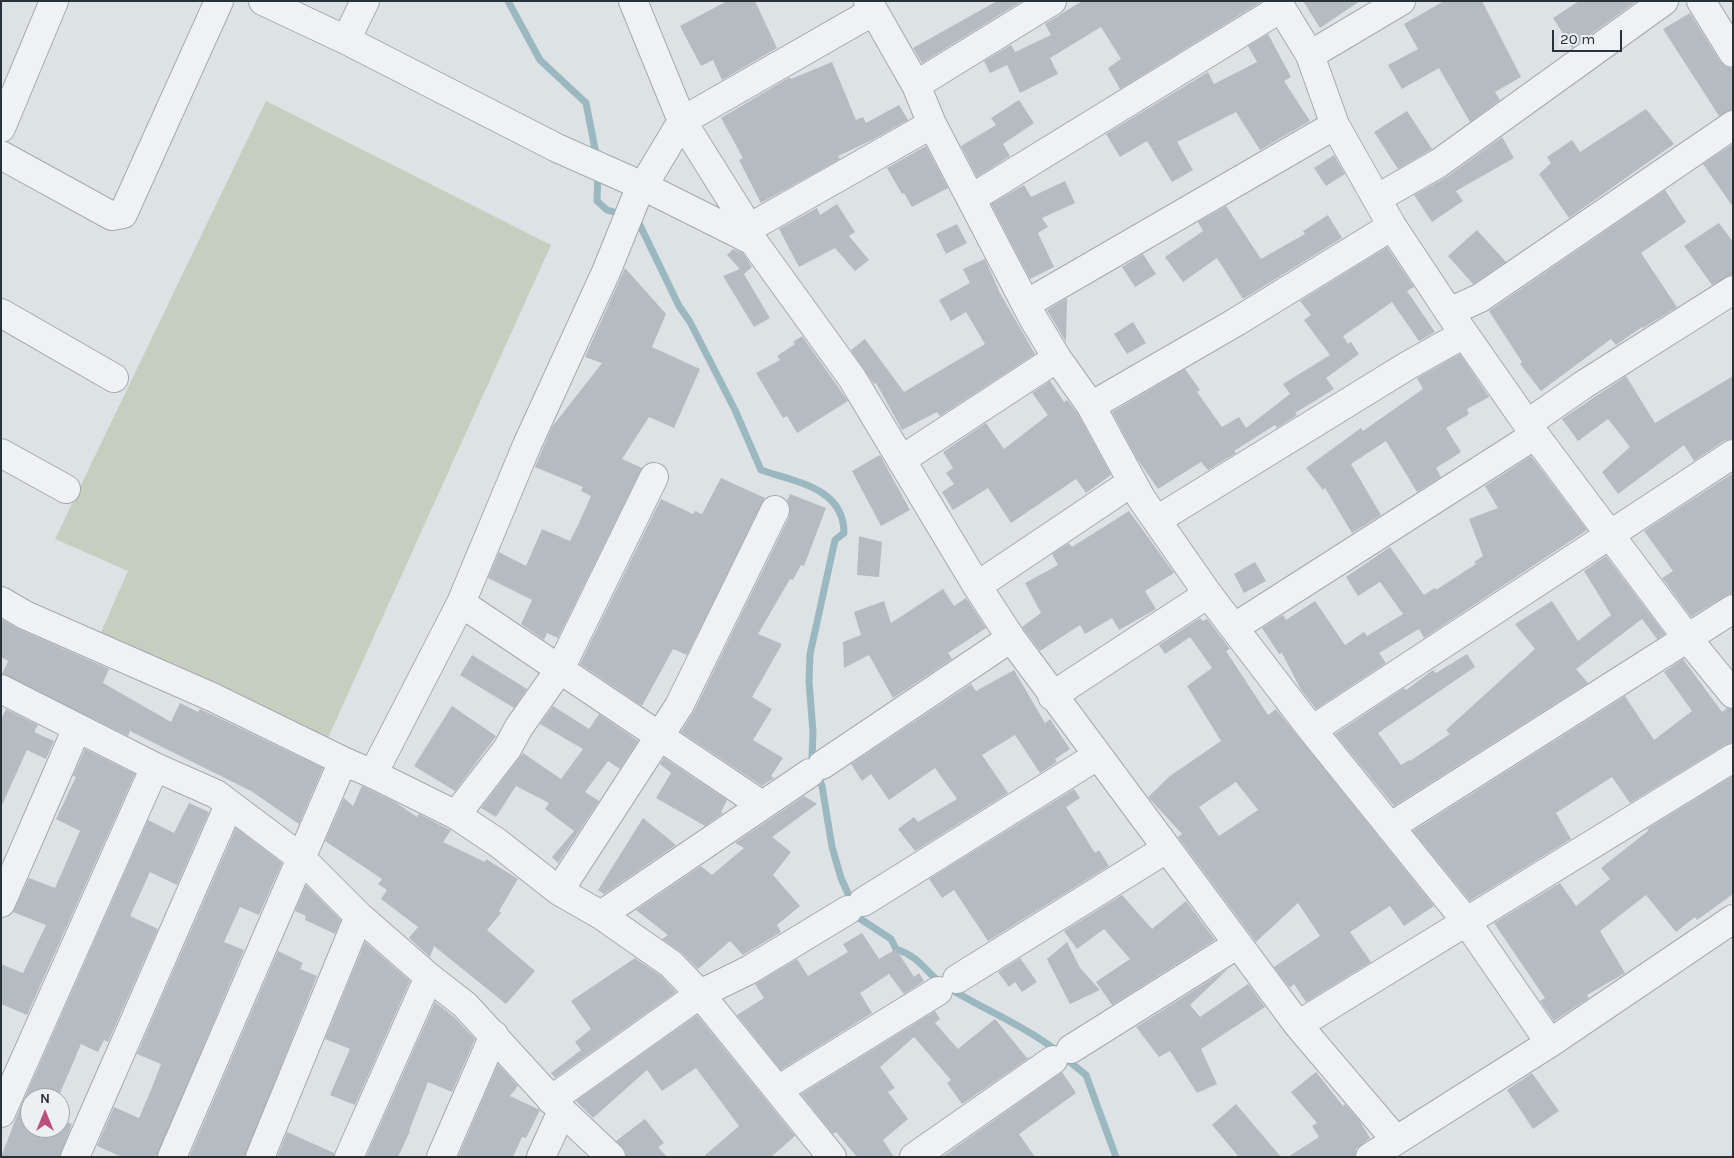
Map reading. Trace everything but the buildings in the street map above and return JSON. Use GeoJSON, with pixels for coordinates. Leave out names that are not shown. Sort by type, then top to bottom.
{"type":"FeatureCollection","features":[{"type":"Feature","properties":{"kind":"street"},"geometry":{"type":"LineString","coordinates":[[1,128],[54,1]]}},
{"type":"Feature","properties":{"kind":"street"},"geometry":{"type":"LineString","coordinates":[[1,155],[112,216],[122,214],[219,1]]}},
{"type":"Feature","properties":{"kind":"street"},"geometry":{"type":"LineString","coordinates":[[262,1],[346,40],[557,148],[751,234]]}},
{"type":"Feature","properties":{"kind":"street"},"geometry":{"type":"LineString","coordinates":[[346,40],[365,1]]}},
{"type":"Feature","properties":{"kind":"street"},"geometry":{"type":"LineString","coordinates":[[916,85],[1052,1]]}},
{"type":"Feature","properties":{"kind":"street"},"geometry":{"type":"LineString","coordinates":[[1310,55],[1401,1]]}},
{"type":"Feature","properties":{"kind":"street"},"geometry":{"type":"LineString","coordinates":[[1378,198],[1439,163],[1664,1]]}},
{"type":"Feature","properties":{"kind":"street"},"geometry":{"type":"LineString","coordinates":[[1701,1],[1733,53]]}},
{"type":"Feature","properties":{"kind":"street"},"geometry":{"type":"LineString","coordinates":[[639,4],[682,121],[751,234],[852,378],[976,586],[1096,756],[1298,1025],[1394,1139]]}},
{"type":"Feature","properties":{"kind":"street"},"geometry":{"type":"LineString","coordinates":[[972,198],[1279,5],[1310,55],[1335,125],[1378,198],[1392,226],[1531,430],[1688,639],[1733,694]]}},
{"type":"Feature","properties":{"kind":"street"},"geometry":{"type":"LineString","coordinates":[[373,774],[461,603],[527,445],[636,198],[645,187],[682,121],[870,6],[916,85],[932,124],[1026,304],[1057,358],[1091,406],[1132,482],[1208,594],[1312,730],[1466,921],[1550,1042]]}},
{"type":"Feature","properties":{"kind":"street"},"geometry":{"type":"LineString","coordinates":[[751,234],[932,124]]}},
{"type":"Feature","properties":{"kind":"street"},"geometry":{"type":"LineString","coordinates":[[1026,304],[1335,125]]}},
{"type":"Feature","properties":{"kind":"street"},"geometry":{"type":"LineString","coordinates":[[1449,312],[1480,298],[1733,125]]}},
{"type":"Feature","properties":{"kind":"street"},"geometry":{"type":"LineString","coordinates":[[1091,406],[1236,322],[1392,226]]}},
{"type":"Feature","properties":{"kind":"street"},"geometry":{"type":"LineString","coordinates":[[1235,627],[1531,430],[1583,385],[1733,290]]}},
{"type":"Feature","properties":{"kind":"street"},"geometry":{"type":"LineString","coordinates":[[1,313],[114,378]]}},
{"type":"Feature","properties":{"kind":"street"},"geometry":{"type":"LineString","coordinates":[[1157,520],[1406,366],[1464,334]]}},
{"type":"Feature","properties":{"kind":"street"},"geometry":{"type":"LineString","coordinates":[[901,460],[1057,358]]}},
{"type":"Feature","properties":{"kind":"street"},"geometry":{"type":"LineString","coordinates":[[1,453],[66,489]]}},
{"type":"Feature","properties":{"kind":"street"},"geometry":{"type":"LineString","coordinates":[[1312,730],[1733,454]]}},
{"type":"Feature","properties":{"kind":"street"},"geometry":{"type":"LineString","coordinates":[[456,815],[507,749],[560,669],[654,477]]}},
{"type":"Feature","properties":{"kind":"street"},"geometry":{"type":"LineString","coordinates":[[976,586],[1132,482]]}},
{"type":"Feature","properties":{"kind":"street"},"geometry":{"type":"LineString","coordinates":[[559,891],[661,737],[679,706],[775,510]]}},
{"type":"Feature","properties":{"kind":"street"},"geometry":{"type":"LineString","coordinates":[[1052,696],[1208,594]]}},
{"type":"Feature","properties":{"kind":"street"},"geometry":{"type":"LineString","coordinates":[[1,601],[25,615],[212,697],[373,774],[456,815],[498,843],[559,891],[601,915],[671,964],[700,994],[832,1157]]}},
{"type":"Feature","properties":{"kind":"street"},"geometry":{"type":"LineString","coordinates":[[461,603],[762,805]]}},
{"type":"Feature","properties":{"kind":"street"},"geometry":{"type":"LineString","coordinates":[[1390,827],[1733,609]]}},
{"type":"Feature","properties":{"kind":"street"},"geometry":{"type":"LineString","coordinates":[[601,915],[1011,638]]}},
{"type":"Feature","properties":{"kind":"street"},"geometry":{"type":"LineString","coordinates":[[1,689],[77,728],[216,794],[301,858],[359,916],[429,977],[465,1005],[557,1105],[612,1157]]}},
{"type":"Feature","properties":{"kind":"street"},"geometry":{"type":"LineString","coordinates":[[1,904],[77,728]]}},
{"type":"Feature","properties":{"kind":"street"},"geometry":{"type":"LineString","coordinates":[[541,1157],[557,1105],[700,994],[749,970],[1096,756]]}},
{"type":"Feature","properties":{"kind":"street"},"geometry":{"type":"LineString","coordinates":[[1298,1025],[1733,758]]}},
{"type":"Feature","properties":{"kind":"street"},"geometry":{"type":"LineString","coordinates":[[172,1157],[343,761]]}},
{"type":"Feature","properties":{"kind":"street"},"geometry":{"type":"LineString","coordinates":[[1,1113],[155,766]]}},
{"type":"Feature","properties":{"kind":"street"},"geometry":{"type":"LineString","coordinates":[[76,1157],[229,805]]}},
{"type":"Feature","properties":{"kind":"street"},"geometry":{"type":"LineString","coordinates":[[778,1090],[1166,849]]}},
{"type":"Feature","properties":{"kind":"street"},"geometry":{"type":"LineString","coordinates":[[260,1157],[359,916]]}},
{"type":"Feature","properties":{"kind":"street"},"geometry":{"type":"LineString","coordinates":[[1370,1157],[1394,1139],[1550,1042],[1733,919]]}},
{"type":"Feature","properties":{"kind":"street"},"geometry":{"type":"LineString","coordinates":[[914,1157],[1062,1055],[1238,944]]}},
{"type":"Feature","properties":{"kind":"street"},"geometry":{"type":"LineString","coordinates":[[349,1157],[429,977]]}},
{"type":"Feature","properties":{"kind":"street"},"geometry":{"type":"LineString","coordinates":[[441,1157],[494,1035]]}},
{"type":"Feature","properties":{"kind":"green space"},"geometry":{"type":"Polygon","coordinates":[[[266,101],[551,245],[322,751],[98,639],[128,571],[55,539],[266,101]]]}},
{"type":"Feature","properties":{"kind":"waterway"},"geometry":{"type":"LineString","coordinates":[[508,1],[540,60],[586,103],[597,159]]}},
{"type":"Feature","properties":{"kind":"waterway"},"geometry":{"type":"LineString","coordinates":[[598,172],[597,201],[607,210],[621,214]]}},
{"type":"Feature","properties":{"kind":"waterway"},"geometry":{"type":"LineString","coordinates":[[636,217],[679,306],[690,322],[735,410],[761,470],[816,489],[827,496],[836,506],[842,518],[844,533],[835,540],[810,654],[809,681],[813,732],[812,757],[814,764]]}},
{"type":"Feature","properties":{"kind":"waterway"},"geometry":{"type":"LineString","coordinates":[[818,774],[822,786],[832,847],[841,878],[859,918],[891,939],[896,949],[912,957],[940,982],[1031,1033],[1057,1051]]}},
{"type":"Feature","properties":{"kind":"waterway"},"geometry":{"type":"LineString","coordinates":[[1065,1058],[1086,1075],[1116,1157]]}}]}
